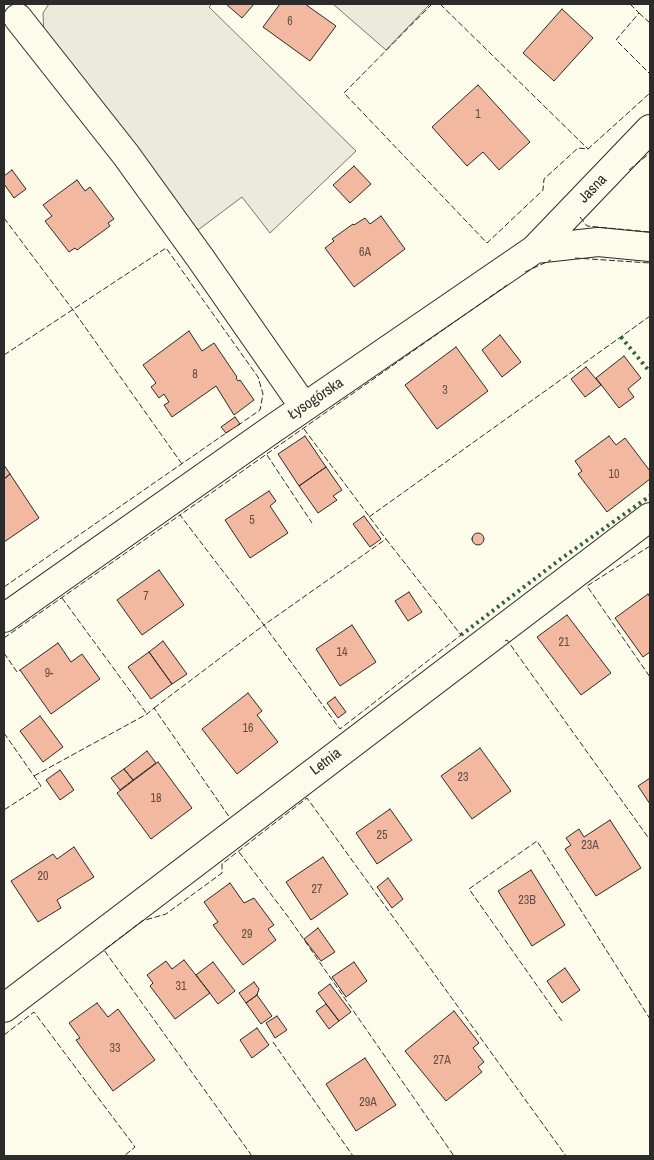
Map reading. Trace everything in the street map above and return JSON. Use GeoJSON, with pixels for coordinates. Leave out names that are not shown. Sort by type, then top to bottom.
{"type":"FeatureCollection","features":[{"type":"Feature","properties":{"kind":"street"},"geometry":{"type":"LineString","coordinates":[[17,17],[126,155],[201,258],[304,407]]}},
{"type":"Feature","properties":{"kind":"street","name":"Jasna"},"geometry":{"type":"LineString","coordinates":[[535,249],[650,129]]}},
{"type":"Feature","properties":{"kind":"street","name":"Łysogórska"},"geometry":{"type":"LineString","coordinates":[[4,618],[304,407],[535,249],[598,242],[650,246]]}},
{"type":"Feature","properties":{"kind":"street","name":"Letnia"},"geometry":{"type":"LineString","coordinates":[[4,1008],[287,791],[650,517]]}},
{"type":"Feature","properties":{"kind":"shaded area"},"geometry":{"type":"Polygon","coordinates":[[[49,4],[212,4],[209,7],[356,151],[270,233],[242,197],[198,230],[44,37],[43,13],[49,4]]]}},
{"type":"Feature","properties":{"kind":"shaded area"},"geometry":{"type":"Polygon","coordinates":[[[333,4],[430,4],[386,50],[333,4]]]}},
{"type":"Feature","properties":{"kind":"building"},"geometry":{"type":"Polygon","coordinates":[[[226,4],[254,4],[242,18],[226,4]]]}},
{"type":"Feature","properties":{"kind":"building"},"geometry":{"type":"Polygon","coordinates":[[[280,4],[305,4],[336,26],[310,61],[263,27],[280,4]]]}},
{"type":"Feature","properties":{"kind":"building"},"geometry":{"type":"Polygon","coordinates":[[[562,9],[593,38],[554,81],[523,53],[562,9]]]}},
{"type":"Feature","properties":{"kind":"building"},"geometry":{"type":"Polygon","coordinates":[[[478,85],[530,142],[499,170],[483,152],[467,166],[432,127],[478,85]]]}},
{"type":"Feature","properties":{"kind":"building"},"geometry":{"type":"Polygon","coordinates":[[[354,166],[371,184],[350,203],[333,185],[354,166]]]}},
{"type":"Feature","properties":{"kind":"building"},"geometry":{"type":"Polygon","coordinates":[[[12,170],[26,189],[14,198],[4,184],[4,176],[12,170]]]}},
{"type":"Feature","properties":{"kind":"building"},"geometry":{"type":"Polygon","coordinates":[[[77,180],[85,191],[90,187],[114,219],[108,223],[110,226],[77,250],[75,248],[69,252],[45,221],[52,216],[43,205],[77,180]]]}},
{"type":"Feature","properties":{"kind":"building"},"geometry":{"type":"Polygon","coordinates":[[[381,216],[405,249],[354,287],[325,248],[334,241],[332,239],[353,224],[365,218],[370,224],[381,216]]]}},
{"type":"Feature","properties":{"kind":"building"},"geometry":{"type":"Polygon","coordinates":[[[189,331],[202,351],[214,343],[238,381],[240,380],[254,400],[234,415],[216,386],[172,417],[164,405],[169,402],[164,394],[159,398],[151,387],[156,383],[143,365],[189,331]]]}},
{"type":"Feature","properties":{"kind":"building"},"geometry":{"type":"Polygon","coordinates":[[[500,335],[521,362],[502,377],[482,350],[500,335]]]}},
{"type":"Feature","properties":{"kind":"building"},"geometry":{"type":"Polygon","coordinates":[[[456,347],[488,391],[437,429],[405,385],[456,347]]]}},
{"type":"Feature","properties":{"kind":"building"},"geometry":{"type":"Polygon","coordinates":[[[624,356],[641,378],[628,389],[634,397],[619,408],[596,378],[624,356]]]}},
{"type":"Feature","properties":{"kind":"building"},"geometry":{"type":"Polygon","coordinates":[[[586,367],[601,385],[585,397],[571,379],[586,367]]]}},
{"type":"Feature","properties":{"kind":"building"},"geometry":{"type":"Polygon","coordinates":[[[235,417],[240,424],[226,433],[221,427],[235,417]]]}},
{"type":"Feature","properties":{"kind":"building"},"geometry":{"type":"Polygon","coordinates":[[[305,436],[326,467],[299,486],[278,454],[305,436]]]}},
{"type":"Feature","properties":{"kind":"building"},"geometry":{"type":"Polygon","coordinates":[[[609,436],[616,445],[625,438],[650,471],[650,479],[607,512],[578,474],[582,471],[575,461],[609,436]]]}},
{"type":"Feature","properties":{"kind":"building"},"geometry":{"type":"Polygon","coordinates":[[[4,465],[10,474],[4,479],[4,465]]]}},
{"type":"Feature","properties":{"kind":"building"},"geometry":{"type":"Polygon","coordinates":[[[326,467],[342,490],[333,496],[337,500],[318,513],[299,486],[326,467]]]}},
{"type":"Feature","properties":{"kind":"building"},"geometry":{"type":"Polygon","coordinates":[[[10,474],[39,518],[4,542],[4,479],[10,474]]]}},
{"type":"Feature","properties":{"kind":"building"},"geometry":{"type":"Polygon","coordinates":[[[269,491],[276,501],[270,506],[288,533],[250,558],[225,520],[269,491]]]}},
{"type":"Feature","properties":{"kind":"building"},"geometry":{"type":"Polygon","coordinates":[[[364,516],[381,539],[370,547],[353,524],[364,516]]]}},
{"type":"Feature","properties":{"kind":"building"},"geometry":{"type":"Polygon","coordinates":[[[476,533],[480,533],[484,539],[480,545],[476,545],[472,541],[472,537],[476,533]]]}},
{"type":"Feature","properties":{"kind":"building"},"geometry":{"type":"Polygon","coordinates":[[[159,570],[184,605],[142,635],[117,600],[159,570]]]}},
{"type":"Feature","properties":{"kind":"building"},"geometry":{"type":"Polygon","coordinates":[[[409,592],[422,612],[408,621],[395,601],[409,592]]]}},
{"type":"Feature","properties":{"kind":"building"},"geometry":{"type":"Polygon","coordinates":[[[648,594],[650,597],[650,652],[643,657],[615,618],[648,594]]]}},
{"type":"Feature","properties":{"kind":"building"},"geometry":{"type":"Polygon","coordinates":[[[567,615],[611,673],[581,695],[537,637],[567,615]]]}},
{"type":"Feature","properties":{"kind":"building"},"geometry":{"type":"Polygon","coordinates":[[[352,625],[376,662],[340,686],[316,649],[352,625]]]}},
{"type":"Feature","properties":{"kind":"building"},"geometry":{"type":"Polygon","coordinates":[[[163,641],[187,674],[172,684],[149,652],[163,641]]]}},
{"type":"Feature","properties":{"kind":"building"},"geometry":{"type":"Polygon","coordinates":[[[58,643],[71,662],[82,654],[100,679],[51,714],[20,670],[58,643]]]}},
{"type":"Feature","properties":{"kind":"building"},"geometry":{"type":"Polygon","coordinates":[[[149,652],[172,684],[151,699],[128,667],[149,652]]]}},
{"type":"Feature","properties":{"kind":"building"},"geometry":{"type":"Polygon","coordinates":[[[248,693],[262,711],[257,715],[278,742],[237,774],[202,729],[248,693]]]}},
{"type":"Feature","properties":{"kind":"building"},"geometry":{"type":"Polygon","coordinates":[[[335,697],[346,712],[338,718],[327,703],[335,697]]]}},
{"type":"Feature","properties":{"kind":"building"},"geometry":{"type":"Polygon","coordinates":[[[40,716],[63,747],[43,762],[20,731],[40,716]]]}},
{"type":"Feature","properties":{"kind":"building"},"geometry":{"type":"Polygon","coordinates":[[[480,748],[511,791],[472,819],[441,776],[480,748]]]}},
{"type":"Feature","properties":{"kind":"building"},"geometry":{"type":"Polygon","coordinates":[[[147,751],[156,763],[133,780],[124,769],[147,751]]]}},
{"type":"Feature","properties":{"kind":"building"},"geometry":{"type":"Polygon","coordinates":[[[158,762],[192,808],[151,839],[117,793],[158,762]]]}},
{"type":"Feature","properties":{"kind":"building"},"geometry":{"type":"Polygon","coordinates":[[[124,769],[133,780],[120,790],[111,778],[124,769]]]}},
{"type":"Feature","properties":{"kind":"building"},"geometry":{"type":"Polygon","coordinates":[[[60,770],[74,790],[60,800],[46,780],[60,770]]]}},
{"type":"Feature","properties":{"kind":"building"},"geometry":{"type":"Polygon","coordinates":[[[650,778],[650,804],[638,786],[650,778]]]}},
{"type":"Feature","properties":{"kind":"building"},"geometry":{"type":"Polygon","coordinates":[[[390,809],[412,840],[377,864],[356,833],[390,809]]]}},
{"type":"Feature","properties":{"kind":"building"},"geometry":{"type":"Polygon","coordinates":[[[610,820],[641,868],[596,896],[565,849],[571,845],[566,838],[579,829],[584,837],[610,820]]]}},
{"type":"Feature","properties":{"kind":"building"},"geometry":{"type":"Polygon","coordinates":[[[74,847],[94,877],[57,900],[61,908],[38,922],[11,881],[53,854],[57,859],[74,847]]]}},
{"type":"Feature","properties":{"kind":"building"},"geometry":{"type":"Polygon","coordinates":[[[323,857],[348,894],[311,920],[286,882],[323,857]]]}},
{"type":"Feature","properties":{"kind":"building"},"geometry":{"type":"Polygon","coordinates":[[[531,870],[565,925],[532,946],[498,891],[531,870]]]}},
{"type":"Feature","properties":{"kind":"building"},"geometry":{"type":"Polygon","coordinates":[[[388,878],[403,899],[392,908],[377,887],[388,878]]]}},
{"type":"Feature","properties":{"kind":"building"},"geometry":{"type":"Polygon","coordinates":[[[230,883],[244,903],[254,898],[274,925],[268,929],[276,940],[243,965],[213,925],[218,922],[204,902],[230,883]]]}},
{"type":"Feature","properties":{"kind":"building"},"geometry":{"type":"Polygon","coordinates":[[[318,928],[335,952],[321,961],[304,939],[318,928]]]}},
{"type":"Feature","properties":{"kind":"building"},"geometry":{"type":"Polygon","coordinates":[[[184,960],[210,993],[175,1019],[150,986],[153,983],[147,975],[166,961],[172,969],[184,960]]]}},
{"type":"Feature","properties":{"kind":"building"},"geometry":{"type":"Polygon","coordinates":[[[213,962],[235,991],[218,1004],[196,975],[213,962]]]}},
{"type":"Feature","properties":{"kind":"building"},"geometry":{"type":"Polygon","coordinates":[[[354,962],[367,981],[346,997],[332,977],[354,962]]]}},
{"type":"Feature","properties":{"kind":"building"},"geometry":{"type":"Polygon","coordinates":[[[565,968],[580,990],[562,1003],[547,981],[565,968]]]}},
{"type":"Feature","properties":{"kind":"building"},"geometry":{"type":"Polygon","coordinates":[[[254,982],[259,989],[257,995],[246,1003],[239,993],[254,982]]]}},
{"type":"Feature","properties":{"kind":"building"},"geometry":{"type":"Polygon","coordinates":[[[330,984],[351,1012],[339,1021],[318,993],[330,984]]]}},
{"type":"Feature","properties":{"kind":"building"},"geometry":{"type":"Polygon","coordinates":[[[257,995],[272,1016],[261,1024],[246,1003],[257,995]]]}},
{"type":"Feature","properties":{"kind":"building"},"geometry":{"type":"Polygon","coordinates":[[[97,1003],[108,1017],[118,1009],[155,1060],[113,1091],[76,1040],[80,1038],[69,1023],[97,1003]]]}},
{"type":"Feature","properties":{"kind":"building"},"geometry":{"type":"Polygon","coordinates":[[[326,1004],[339,1021],[329,1029],[316,1011],[326,1004]]]}},
{"type":"Feature","properties":{"kind":"building"},"geometry":{"type":"Polygon","coordinates":[[[454,1011],[479,1043],[473,1048],[484,1062],[478,1067],[482,1072],[446,1101],[405,1051],[454,1011]]]}},
{"type":"Feature","properties":{"kind":"building"},"geometry":{"type":"Polygon","coordinates":[[[277,1016],[287,1030],[275,1038],[266,1023],[277,1016]]]}},
{"type":"Feature","properties":{"kind":"building"},"geometry":{"type":"Polygon","coordinates":[[[257,1028],[269,1045],[252,1058],[240,1040],[257,1028]]]}},
{"type":"Feature","properties":{"kind":"building"},"geometry":{"type":"Polygon","coordinates":[[[365,1058],[396,1105],[356,1131],[326,1084],[365,1058]]]}},
{"type":"Feature","properties":{"kind":"hedge"},"geometry":{"type":"LineString","coordinates":[[621,337],[650,372]]}},
{"type":"Feature","properties":{"kind":"hedge"},"geometry":{"type":"LineString","coordinates":[[461,635],[562,558],[650,496]]}},
{"type":"Feature","properties":{"kind":"fence"},"geometry":{"type":"LineString","coordinates":[[432,4],[344,93],[487,243],[543,190],[544,179],[578,148],[588,149],[650,93]]}},
{"type":"Feature","properties":{"kind":"fence"},"geometry":{"type":"LineString","coordinates":[[440,4],[588,149]]}},
{"type":"Feature","properties":{"kind":"fence"},"geometry":{"type":"LineString","coordinates":[[630,4],[639,13],[616,40],[650,74]]}},
{"type":"Feature","properties":{"kind":"fence"},"geometry":{"type":"LineString","coordinates":[[639,13],[650,23]]}},
{"type":"Feature","properties":{"kind":"fence"},"geometry":{"type":"LineString","coordinates":[[629,170],[650,153]]}},
{"type":"Feature","properties":{"kind":"fence"},"geometry":{"type":"LineString","coordinates":[[580,217],[587,226],[650,232]]}},
{"type":"Feature","properties":{"kind":"fence"},"geometry":{"type":"LineString","coordinates":[[4,218],[73,310],[182,464]]}},
{"type":"Feature","properties":{"kind":"fence"},"geometry":{"type":"LineString","coordinates":[[4,355],[166,248],[258,377],[263,394],[260,410],[237,426]]}},
{"type":"Feature","properties":{"kind":"fence"},"geometry":{"type":"LineString","coordinates":[[575,258],[650,263]]}},
{"type":"Feature","properties":{"kind":"fence"},"geometry":{"type":"LineString","coordinates":[[525,272],[551,260]]}},
{"type":"Feature","properties":{"kind":"fence"},"geometry":{"type":"LineString","coordinates":[[154,708],[264,625],[180,515],[507,285]]}},
{"type":"Feature","properties":{"kind":"fence"},"geometry":{"type":"LineString","coordinates":[[369,517],[650,316]]}},
{"type":"Feature","properties":{"kind":"fence"},"geometry":{"type":"LineString","coordinates":[[304,429],[386,539]]}},
{"type":"Feature","properties":{"kind":"fence"},"geometry":{"type":"LineString","coordinates":[[4,587],[229,431]]}},
{"type":"Feature","properties":{"kind":"fence"},"geometry":{"type":"LineString","coordinates":[[267,455],[312,523]]}},
{"type":"Feature","properties":{"kind":"fence"},"geometry":{"type":"LineString","coordinates":[[4,638],[180,515]]}},
{"type":"Feature","properties":{"kind":"fence"},"geometry":{"type":"LineString","coordinates":[[386,539],[461,635],[340,729],[264,625],[386,539]]}},
{"type":"Feature","properties":{"kind":"fence"},"geometry":{"type":"LineString","coordinates":[[650,546],[587,586],[650,677]]}},
{"type":"Feature","properties":{"kind":"fence"},"geometry":{"type":"LineString","coordinates":[[62,598],[147,714]]}},
{"type":"Feature","properties":{"kind":"fence"},"geometry":{"type":"LineString","coordinates":[[505,641],[507,640],[650,840]]}},
{"type":"Feature","properties":{"kind":"fence"},"geometry":{"type":"LineString","coordinates":[[4,653],[17,672],[20,670]]}},
{"type":"Feature","properties":{"kind":"fence"},"geometry":{"type":"LineString","coordinates":[[34,776],[147,714],[154,708],[230,818]]}},
{"type":"Feature","properties":{"kind":"fence"},"geometry":{"type":"LineString","coordinates":[[4,733],[41,786],[4,810]]}},
{"type":"Feature","properties":{"kind":"fence"},"geometry":{"type":"LineString","coordinates":[[252,1156],[104,950],[142,921],[166,914],[222,873],[222,864],[307,798],[566,1156]]}},
{"type":"Feature","properties":{"kind":"fence"},"geometry":{"type":"LineString","coordinates":[[562,1021],[469,889],[537,841],[650,1019]]}},
{"type":"Feature","properties":{"kind":"fence"},"geometry":{"type":"LineString","coordinates":[[239,852],[289,918],[454,1156]]}},
{"type":"Feature","properties":{"kind":"fence"},"geometry":{"type":"LineString","coordinates":[[4,1035],[34,1012],[135,1147],[124,1156]]}},
{"type":"Feature","properties":{"kind":"fence"},"geometry":{"type":"LineString","coordinates":[[273,1042],[353,1156]]}}]}
